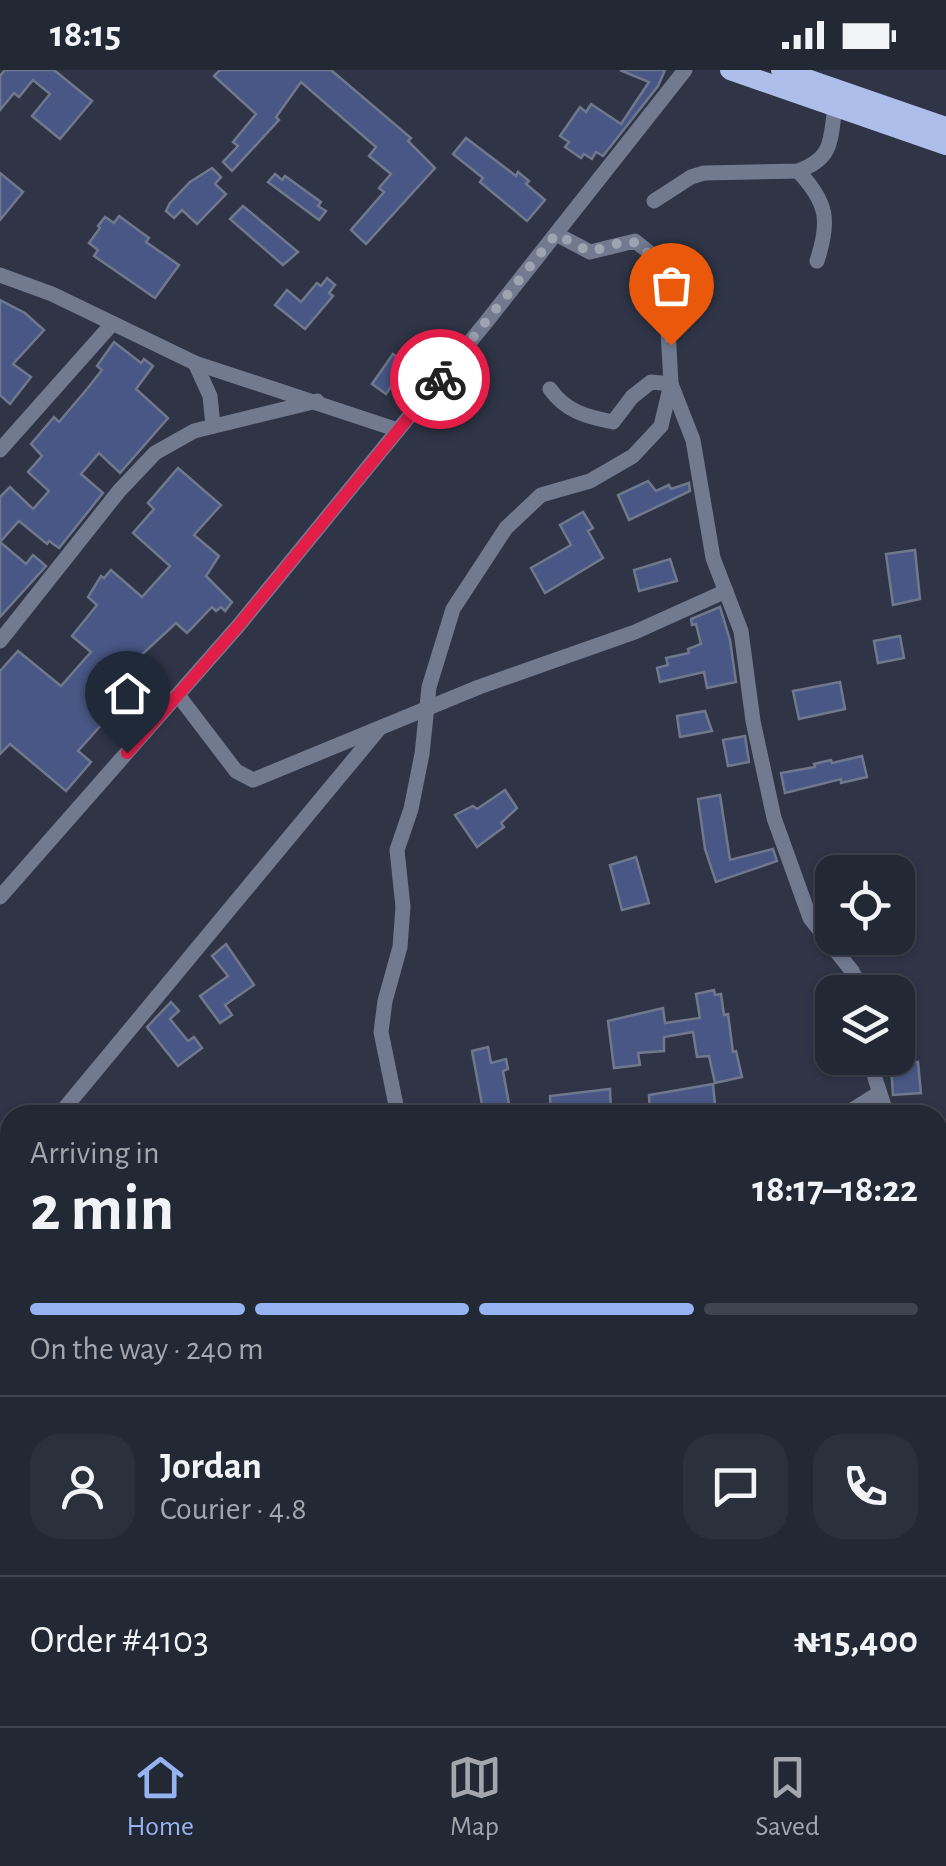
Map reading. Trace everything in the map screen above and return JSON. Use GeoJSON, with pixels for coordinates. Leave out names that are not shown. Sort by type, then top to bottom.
{"type":"FeatureCollection","features":[{"type":"Feature","properties":{"kind":"main road"},"geometry":{"type":"LineString","coordinates":[[730,70],[946,145]]}},
{"type":"Feature","properties":{"kind":"main road"},"geometry":{"type":"LineString","coordinates":[[782,70],[946,127]]}},
{"type":"Feature","properties":{"kind":"street"},"geometry":{"type":"LineString","coordinates":[[0,897],[239,625],[685,70]]}},
{"type":"Feature","properties":{"kind":"street"},"geometry":{"type":"LineString","coordinates":[[654,202],[691,177],[704,173],[798,171],[821,160],[835,106]]}},
{"type":"Feature","properties":{"kind":"street"},"geometry":{"type":"LineString","coordinates":[[798,171],[816,194],[827,221],[817,261]]}},
{"type":"Feature","properties":{"kind":"street"},"geometry":{"type":"LineString","coordinates":[[396,1105],[381,1032],[400,947],[402,907],[397,850],[411,809],[424,709],[436,656],[453,609],[506,528],[541,494],[590,481],[633,456],[661,426],[671,384],[666,294],[650,253],[635,241],[590,252],[556,234]]}},
{"type":"Feature","properties":{"kind":"street"},"geometry":{"type":"LineString","coordinates":[[0,276],[52,294],[195,363],[398,430]]}},
{"type":"Feature","properties":{"kind":"street"},"geometry":{"type":"LineString","coordinates":[[0,450],[112,324]]}},
{"type":"Feature","properties":{"kind":"street"},"geometry":{"type":"LineString","coordinates":[[195,363],[210,396],[213,426]]}},
{"type":"Feature","properties":{"kind":"street"},"geometry":{"type":"LineString","coordinates":[[550,390],[559,402],[582,416],[613,422],[632,397],[651,382],[671,384]]}},
{"type":"Feature","properties":{"kind":"street"},"geometry":{"type":"LineString","coordinates":[[671,384],[693,440],[713,558],[740,630],[753,721],[774,818],[810,918],[854,975]]}},
{"type":"Feature","properties":{"kind":"street"},"geometry":{"type":"LineString","coordinates":[[0,641],[155,453],[173,440],[213,426],[317,401]]}},
{"type":"Feature","properties":{"kind":"street"},"geometry":{"type":"LineString","coordinates":[[178,695],[236,771],[252,780],[265,778],[382,726],[635,632],[726,591]]}},
{"type":"Feature","properties":{"kind":"street"},"geometry":{"type":"LineString","coordinates":[[67,1105],[382,726]]}},
{"type":"Feature","properties":{"kind":"street"},"geometry":{"type":"LineString","coordinates":[[876,1075],[884,1105]]}},
{"type":"Feature","properties":{"kind":"street"},"geometry":{"type":"LineString","coordinates":[[860,1105],[880,1092]]}},
{"type":"Feature","properties":{"kind":"building"},"geometry":{"type":"Polygon","coordinates":[[[5,70],[54,70],[92,101],[60,139],[32,116],[50,94],[33,80],[19,97],[14,93],[0,110],[0,76],[5,70]]]}},
{"type":"Feature","properties":{"kind":"building"},"geometry":{"type":"Polygon","coordinates":[[[220,70],[331,70],[411,138],[408,141],[435,168],[366,244],[351,230],[384,192],[379,188],[391,174],[369,156],[376,147],[301,82],[276,117],[279,120],[232,171],[223,162],[238,146],[233,142],[256,114],[214,76],[220,70]]]}},
{"type":"Feature","properties":{"kind":"building"},"geometry":{"type":"Polygon","coordinates":[[[620,70],[665,70],[658,86],[603,156],[596,152],[592,159],[584,154],[581,158],[565,147],[569,142],[560,136],[580,107],[586,112],[591,104],[621,124],[649,82],[620,70]]]}},
{"type":"Feature","properties":{"kind":"building"},"geometry":{"type":"Polygon","coordinates":[[[466,138],[516,176],[518,172],[545,200],[527,221],[453,154],[466,138]]]}},
{"type":"Feature","properties":{"kind":"building"},"geometry":{"type":"Polygon","coordinates":[[[212,168],[221,177],[215,184],[226,194],[197,224],[182,210],[174,218],[166,211],[190,182],[212,168]]]}},
{"type":"Feature","properties":{"kind":"building"},"geometry":{"type":"Polygon","coordinates":[[[0,173],[23,192],[0,220],[0,173]]]}},
{"type":"Feature","properties":{"kind":"building"},"geometry":{"type":"Polygon","coordinates":[[[275,174],[282,180],[285,176],[321,202],[318,206],[326,211],[319,220],[268,182],[275,174]]]}},
{"type":"Feature","properties":{"kind":"building"},"geometry":{"type":"Polygon","coordinates":[[[243,206],[298,252],[283,265],[230,219],[243,206]]]}},
{"type":"Feature","properties":{"kind":"building"},"geometry":{"type":"Polygon","coordinates":[[[119,216],[149,238],[146,242],[179,265],[155,298],[94,256],[98,250],[89,243],[98,226],[105,217],[114,223],[119,216]]]}},
{"type":"Feature","properties":{"kind":"building"},"geometry":{"type":"Polygon","coordinates":[[[327,278],[335,285],[329,293],[333,296],[305,329],[275,305],[287,290],[301,302],[317,283],[321,286],[327,278]]]}},
{"type":"Feature","properties":{"kind":"building"},"geometry":{"type":"Polygon","coordinates":[[[0,300],[25,313],[44,330],[13,364],[31,377],[10,404],[0,395],[0,300]]]}},
{"type":"Feature","properties":{"kind":"building"},"geometry":{"type":"Polygon","coordinates":[[[114,342],[141,363],[144,359],[153,366],[136,389],[168,418],[120,473],[99,453],[81,474],[103,493],[59,548],[49,541],[47,544],[19,521],[0,542],[0,497],[10,487],[33,509],[49,491],[28,472],[42,456],[31,444],[54,417],[59,422],[87,389],[102,370],[97,366],[114,342]]]}},
{"type":"Feature","properties":{"kind":"building"},"geometry":{"type":"Polygon","coordinates":[[[393,354],[406,364],[386,394],[372,384],[393,354]]]}},
{"type":"Feature","properties":{"kind":"building"},"geometry":{"type":"Polygon","coordinates":[[[178,468],[221,505],[194,535],[219,556],[206,576],[232,602],[225,611],[212,607],[187,633],[176,623],[136,660],[164,684],[123,737],[104,722],[78,751],[91,762],[66,791],[10,744],[0,754],[0,671],[18,651],[61,686],[91,652],[72,636],[97,605],[88,597],[101,576],[104,578],[111,570],[142,597],[170,566],[133,533],[154,509],[148,503],[178,468]]]}},
{"type":"Feature","properties":{"kind":"building"},"geometry":{"type":"Polygon","coordinates":[[[648,481],[656,491],[689,483],[690,491],[629,520],[618,495],[648,481]]]}},
{"type":"Feature","properties":{"kind":"building"},"geometry":{"type":"Polygon","coordinates":[[[583,512],[603,558],[545,593],[531,568],[571,545],[560,525],[583,512]]]}},
{"type":"Feature","properties":{"kind":"building"},"geometry":{"type":"Polygon","coordinates":[[[0,542],[26,564],[33,555],[46,566],[0,617],[0,542]]]}},
{"type":"Feature","properties":{"kind":"building"},"geometry":{"type":"Polygon","coordinates":[[[915,550],[920,599],[893,605],[886,554],[915,550]]]}},
{"type":"Feature","properties":{"kind":"building"},"geometry":{"type":"Polygon","coordinates":[[[670,559],[677,581],[639,591],[634,570],[670,559]]]}},
{"type":"Feature","properties":{"kind":"building"},"geometry":{"type":"Polygon","coordinates":[[[720,607],[736,682],[707,688],[704,672],[660,682],[657,668],[668,665],[666,658],[689,653],[688,649],[701,644],[691,619],[720,607]]]}},
{"type":"Feature","properties":{"kind":"building"},"geometry":{"type":"Polygon","coordinates":[[[900,636],[904,658],[878,663],[874,641],[900,636]]]}},
{"type":"Feature","properties":{"kind":"building"},"geometry":{"type":"Polygon","coordinates":[[[840,682],[845,709],[799,719],[793,691],[840,682]]]}},
{"type":"Feature","properties":{"kind":"building"},"geometry":{"type":"Polygon","coordinates":[[[705,711],[712,731],[680,737],[677,716],[705,711]]]}},
{"type":"Feature","properties":{"kind":"building"},"geometry":{"type":"Polygon","coordinates":[[[745,736],[749,762],[728,766],[723,740],[745,736]]]}},
{"type":"Feature","properties":{"kind":"building"},"geometry":{"type":"Polygon","coordinates":[[[862,756],[867,777],[841,783],[841,779],[785,793],[781,773],[862,756]]]}},
{"type":"Feature","properties":{"kind":"building"},"geometry":{"type":"Polygon","coordinates":[[[505,790],[517,808],[501,823],[504,827],[477,847],[455,815],[473,806],[477,809],[505,790]]]}},
{"type":"Feature","properties":{"kind":"building"},"geometry":{"type":"Polygon","coordinates":[[[720,795],[730,860],[773,849],[777,861],[716,882],[705,849],[698,799],[720,795]]]}},
{"type":"Feature","properties":{"kind":"building"},"geometry":{"type":"Polygon","coordinates":[[[636,857],[649,903],[622,910],[610,865],[636,857]]]}},
{"type":"Feature","properties":{"kind":"building"},"geometry":{"type":"Polygon","coordinates":[[[226,944],[254,985],[225,1005],[232,1015],[220,1023],[200,996],[228,976],[212,956],[226,944]]]}},
{"type":"Feature","properties":{"kind":"building"},"geometry":{"type":"Polygon","coordinates":[[[714,990],[715,995],[721,994],[724,1015],[728,1014],[733,1052],[736,1051],[742,1077],[715,1083],[709,1056],[697,1057],[693,1032],[664,1037],[664,1051],[638,1053],[640,1065],[614,1068],[608,1021],[663,1008],[665,1023],[700,1018],[696,994],[714,990]]]}},
{"type":"Feature","properties":{"kind":"building"},"geometry":{"type":"Polygon","coordinates":[[[171,1002],[179,1011],[170,1019],[188,1041],[194,1037],[202,1048],[178,1066],[147,1027],[171,1002]]]}},
{"type":"Feature","properties":{"kind":"building"},"geometry":{"type":"Polygon","coordinates":[[[488,1047],[491,1063],[506,1059],[508,1069],[503,1071],[509,1105],[482,1105],[472,1051],[488,1047]]]}},
{"type":"Feature","properties":{"kind":"building"},"geometry":{"type":"Polygon","coordinates":[[[918,1062],[921,1093],[893,1095],[892,1075],[915,1075],[918,1062]]]}},
{"type":"Feature","properties":{"kind":"building"},"geometry":{"type":"Polygon","coordinates":[[[713,1084],[715,1105],[650,1105],[649,1095],[713,1084]]]}},
{"type":"Feature","properties":{"kind":"building"},"geometry":{"type":"Polygon","coordinates":[[[610,1089],[611,1105],[550,1105],[550,1096],[610,1089]]]}},
{"type":"Feature","properties":{"kind":"way so far"},"geometry":{"type":"LineString","coordinates":[[440,379],[556,234],[597,253],[626,241],[642,244],[650,253],[666,294],[671,345]]}},
{"type":"Feature","properties":{"kind":"route"},"geometry":{"type":"LineString","coordinates":[[127,753],[239,625],[440,379]]}}]}
